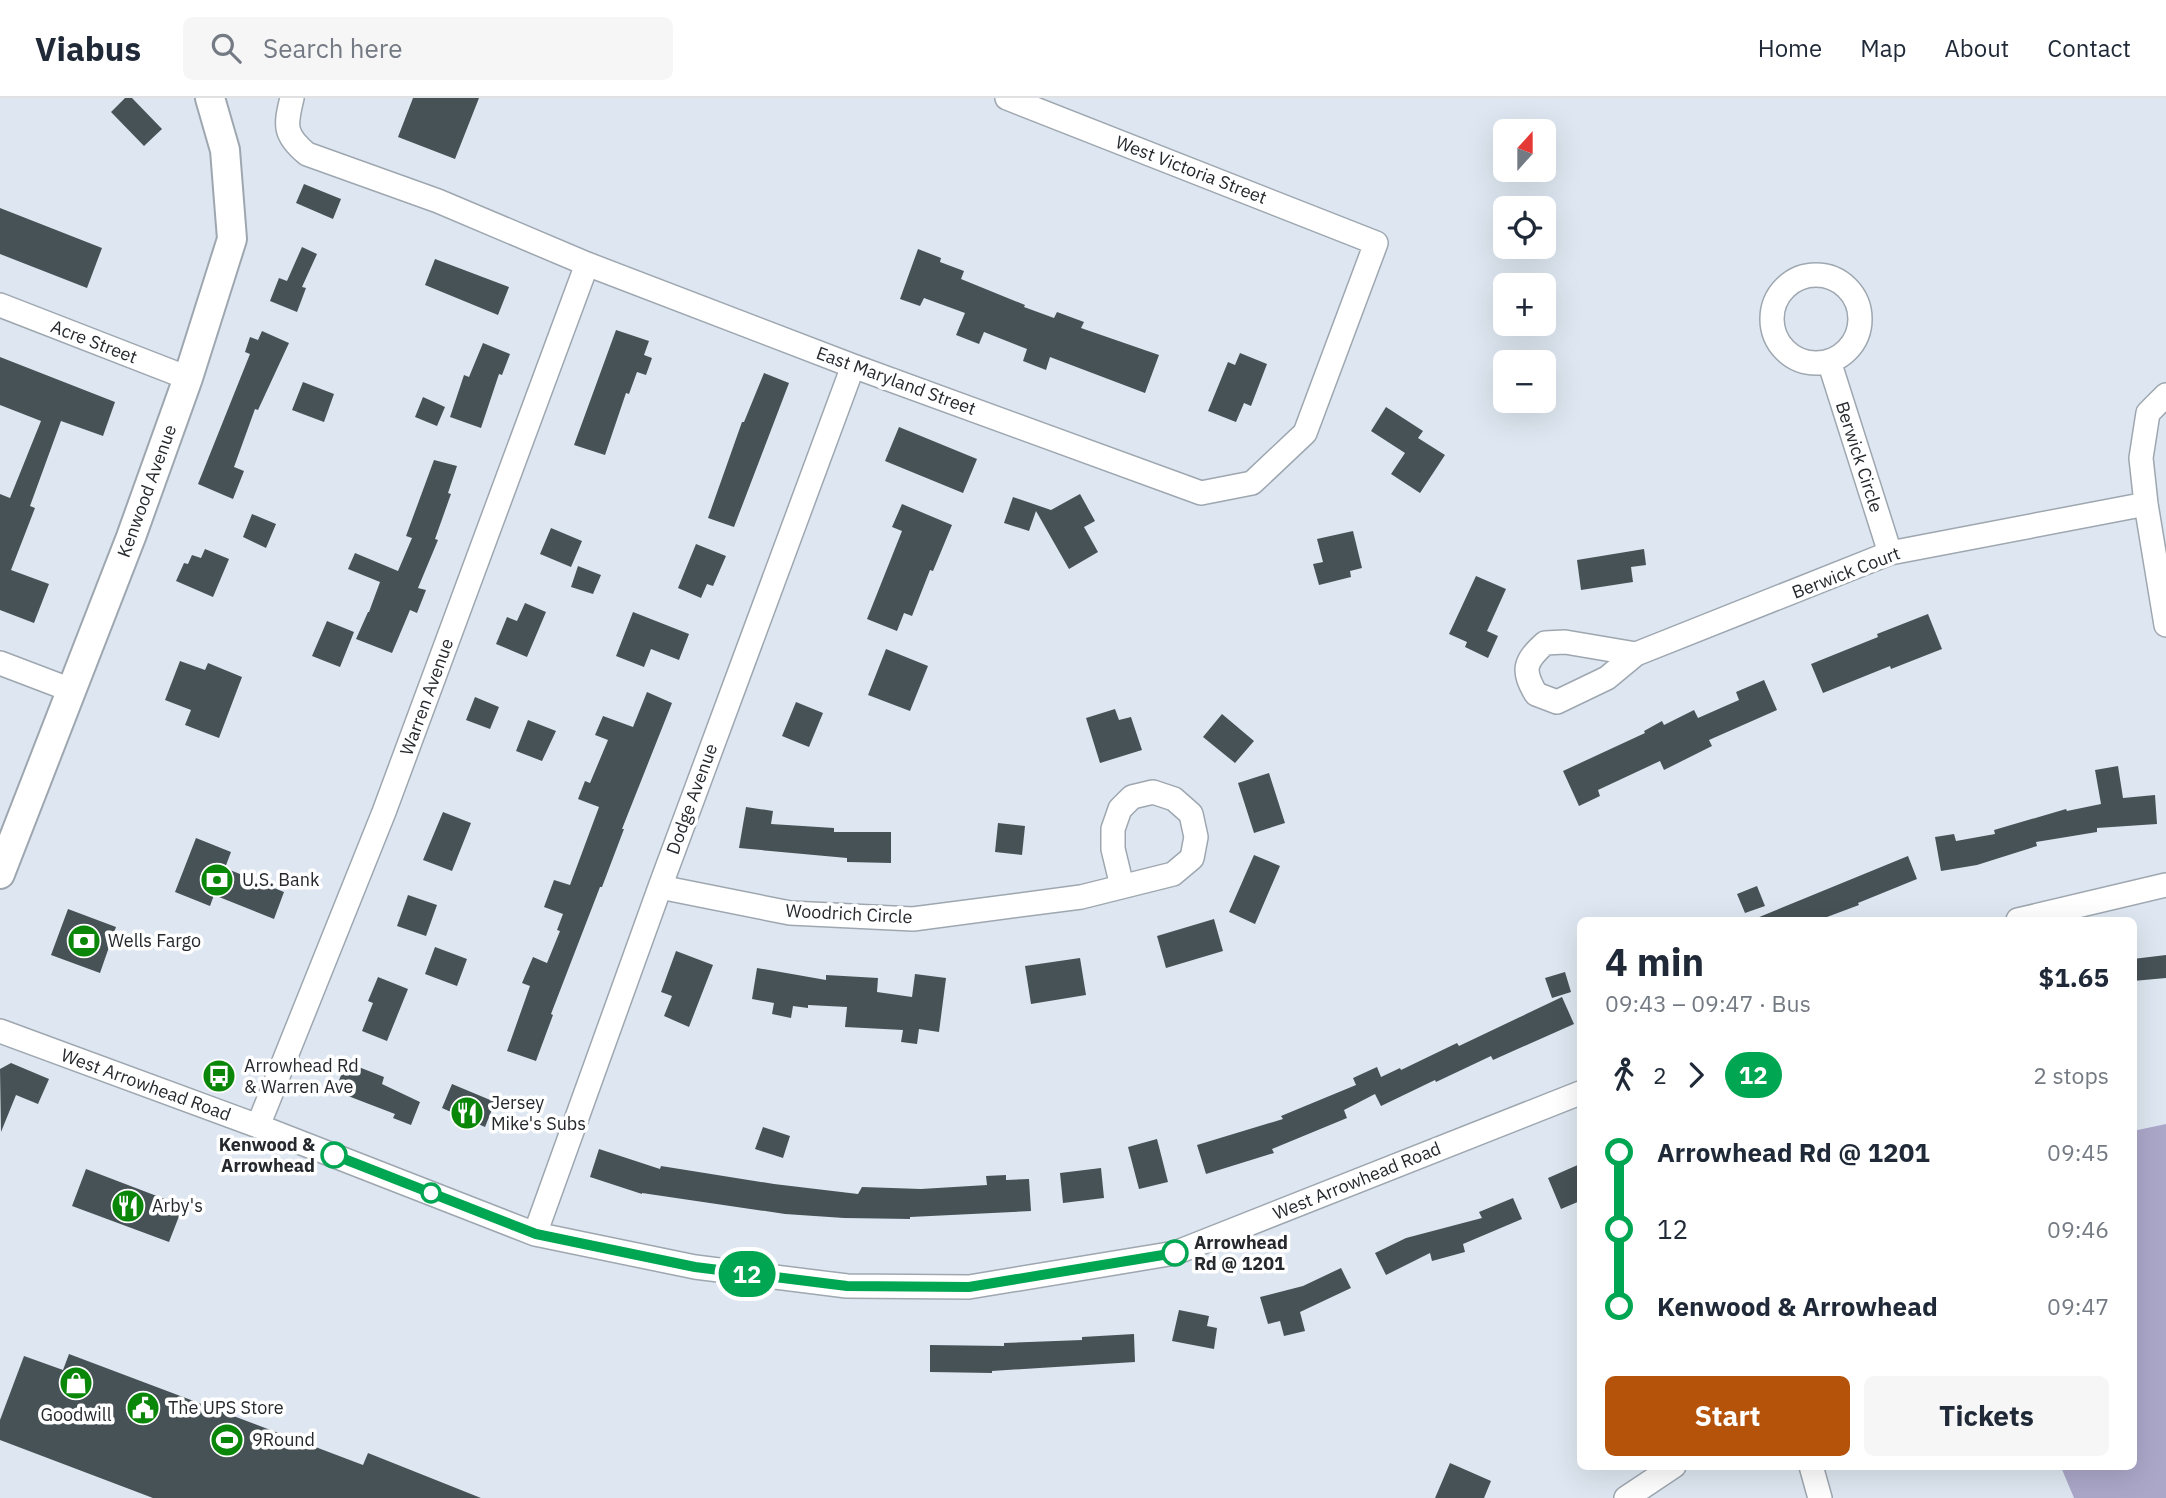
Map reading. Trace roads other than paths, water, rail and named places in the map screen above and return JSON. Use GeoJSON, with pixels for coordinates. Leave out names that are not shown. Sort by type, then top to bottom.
{"type":"FeatureCollection","features":[{"type":"Feature","properties":{"kind":"main road","name":"Kenwood Avenue"},"geometry":{"type":"LineString","coordinates":[[0,874],[131,537],[188,378],[232,239],[225,150],[210,98]]}},
{"type":"Feature","properties":{"kind":"street","name":"East Maryland Street"},"geometry":{"type":"LineString","coordinates":[[292,98],[286,121],[291,141],[307,154],[438,201],[587,264],[853,366],[1201,493],[1252,483],[1306,433],[1376,243]]}},
{"type":"Feature","properties":{"kind":"street","name":"West Victoria Street"},"geometry":{"type":"LineString","coordinates":[[1007,98],[1376,243]]}},
{"type":"Feature","properties":{"kind":"street","name":"Warren Avenue"},"geometry":{"type":"LineString","coordinates":[[258,1126],[384,811],[587,264]]}},
{"type":"Feature","properties":{"kind":"street","name":"Acre Street"},"geometry":{"type":"LineString","coordinates":[[0,305],[188,378]]}},
{"type":"Feature","properties":{"kind":"street","name":"Berwick Circle"},"geometry":{"type":"LineString","coordinates":[[1829,361],[1890,553]]}},
{"type":"Feature","properties":{"kind":"street","name":"Dodge Avenue"},"geometry":{"type":"LineString","coordinates":[[536,1234],[660,887],[853,366]]}},
{"type":"Feature","properties":{"kind":"street"},"geometry":{"type":"LineString","coordinates":[[2166,395],[2148,414],[2141,458],[2166,625]]}},
{"type":"Feature","properties":{"kind":"street","name":"Berwick Court"},"geometry":{"type":"LineString","coordinates":[[1636,654],[1890,553],[2146,504]]}},
{"type":"Feature","properties":{"kind":"street"},"geometry":{"type":"LineString","coordinates":[[0,663],[71,690]]}},
{"type":"Feature","properties":{"kind":"street","name":"Woodrich Circle"},"geometry":{"type":"LineString","coordinates":[[660,887],[790,913],[913,919],[1081,897],[1122,886]]}},
{"type":"Feature","properties":{"kind":"street"},"geometry":{"type":"LineString","coordinates":[[2031,917],[2166,886]]}},
{"type":"Feature","properties":{"kind":"street","name":"West Arrowhead Road"},"geometry":{"type":"LineString","coordinates":[[0,1031],[258,1126],[536,1234],[709,1269],[847,1286],[969,1287],[1175,1253],[1577,1094]]}},
{"type":"Feature","properties":{"kind":"street"},"geometry":{"type":"LineString","coordinates":[[1626,1498],[1668,1470]]}},
{"type":"Feature","properties":{"kind":"street"},"geometry":{"type":"LineString","coordinates":[[1812,1470],[1820,1498]]}},
{"type":"Feature","properties":{"kind":"place","name":"U.S. Bank"},"geometry":{"type":"Point","coordinates":[217,880]}},
{"type":"Feature","properties":{"kind":"place","name":"Wells Fargo"},"geometry":{"type":"Point","coordinates":[84,941]}},
{"type":"Feature","properties":{"kind":"place","name":"Arrowhead Rd & Warren Ave"},"geometry":{"type":"Point","coordinates":[219,1076]}},
{"type":"Feature","properties":{"kind":"place","name":"Jersey Mike's Subs"},"geometry":{"type":"Point","coordinates":[467,1113]}},
{"type":"Feature","properties":{"kind":"place","name":"Kenwood & Arrowhead"},"geometry":{"type":"Point","coordinates":[334,1155]}},
{"type":"Feature","properties":{"kind":"place","name":"Arby's"},"geometry":{"type":"Point","coordinates":[128,1206]}},
{"type":"Feature","properties":{"kind":"place","name":"Arrowhead Rd @ 1201"},"geometry":{"type":"Point","coordinates":[1175,1253]}},
{"type":"Feature","properties":{"kind":"place","name":"Goodwill"},"geometry":{"type":"Point","coordinates":[76,1383]}},
{"type":"Feature","properties":{"kind":"place","name":"The UPS Store"},"geometry":{"type":"Point","coordinates":[143,1408]}},
{"type":"Feature","properties":{"kind":"place","name":"9Round"},"geometry":{"type":"Point","coordinates":[227,1440]}}]}
